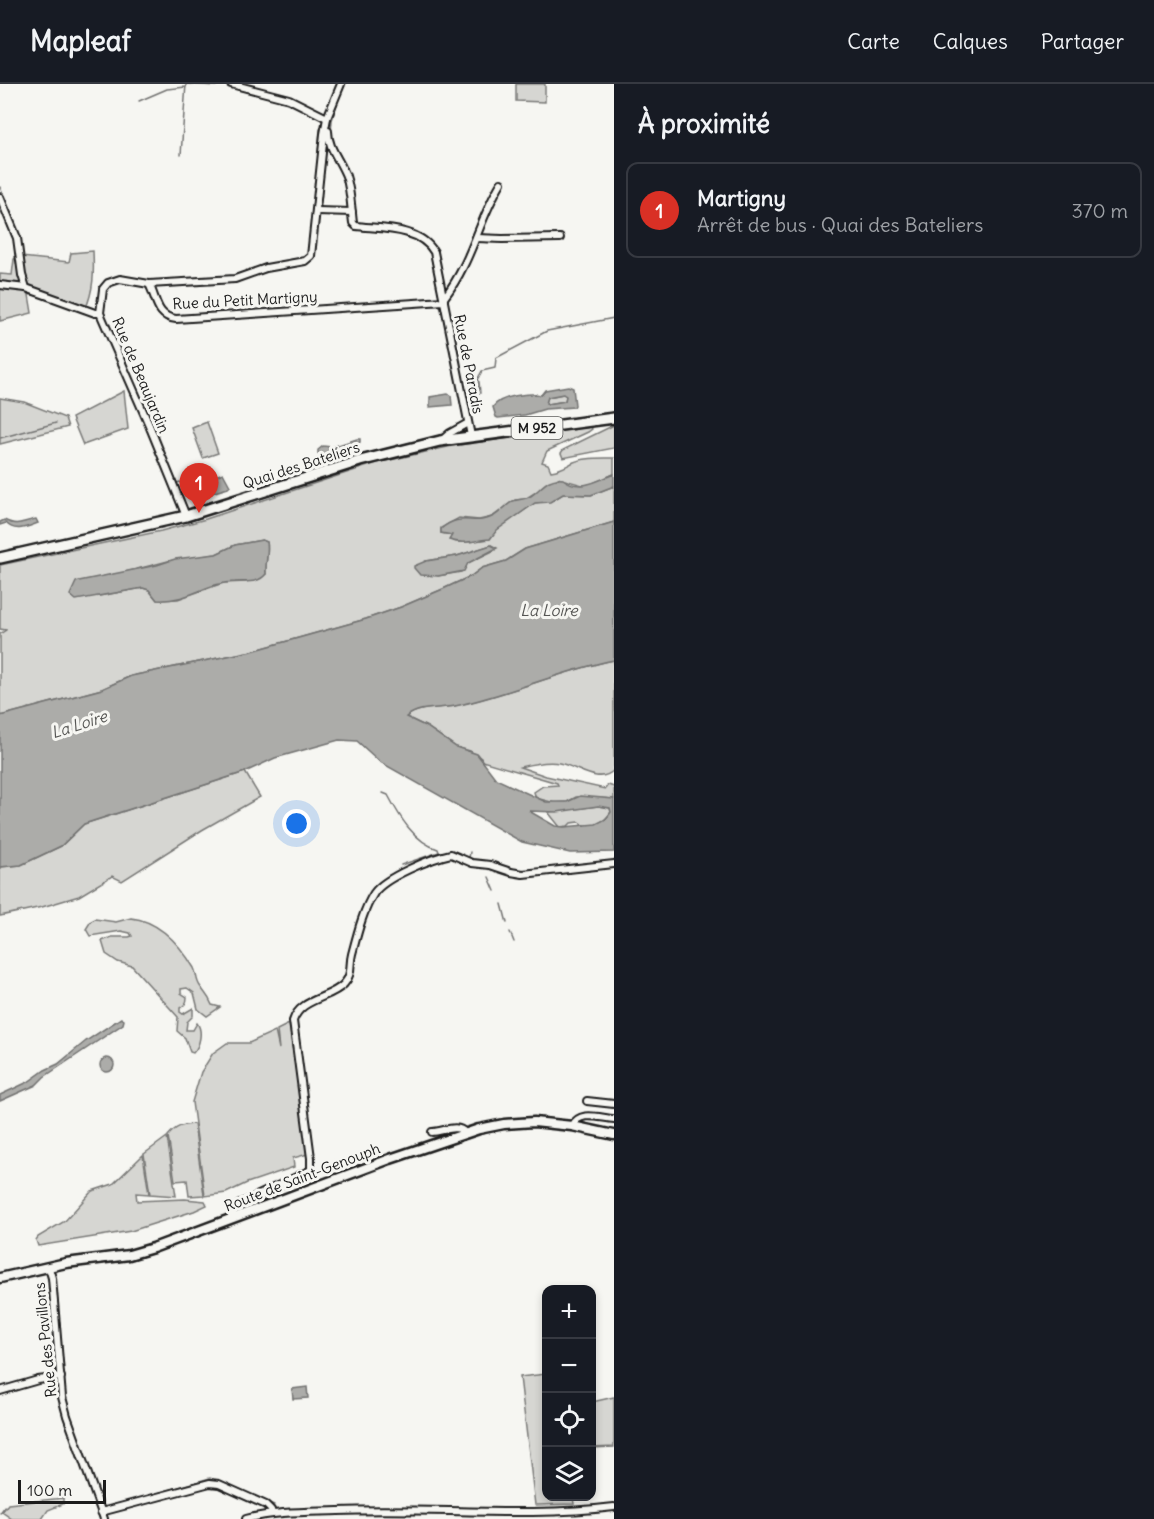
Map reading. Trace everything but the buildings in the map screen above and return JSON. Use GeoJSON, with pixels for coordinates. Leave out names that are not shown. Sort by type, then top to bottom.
{"type":"FeatureCollection","features":[{"type":"Feature","properties":{"kind":"main road","name":"Quai des Bateliers"},"geometry":{"type":"LineString","coordinates":[[0,558],[186,516],[360,461],[440,441],[614,418]]}},
{"type":"Feature","properties":{"kind":"street"},"geometry":{"type":"LineString","coordinates":[[231,84],[289,99],[327,118],[328,136],[334,154],[345,172],[353,224],[408,232],[423,239],[434,252],[444,299]]}},
{"type":"Feature","properties":{"kind":"street","name":"Rue du Petit Martigny"},"geometry":{"type":"LineString","coordinates":[[341,84],[327,118],[320,165],[312,254],[305,261],[266,268],[227,280],[149,284],[161,313],[176,319],[444,299]]}},
{"type":"Feature","properties":{"kind":"street"},"geometry":{"type":"LineString","coordinates":[[444,299],[455,283],[477,238],[493,196],[501,183]]}},
{"type":"Feature","properties":{"kind":"street"},"geometry":{"type":"LineString","coordinates":[[0,196],[17,238],[26,288]]}},
{"type":"Feature","properties":{"kind":"street"},"geometry":{"type":"LineString","coordinates":[[317,211],[352,212]]}},
{"type":"Feature","properties":{"kind":"street"},"geometry":{"type":"LineString","coordinates":[[477,238],[560,238]]}},
{"type":"Feature","properties":{"kind":"street","name":"Rue de Beaujardin"},"geometry":{"type":"LineString","coordinates":[[149,284],[120,279],[108,283],[103,289],[100,313],[149,424],[186,516]]}},
{"type":"Feature","properties":{"kind":"street"},"geometry":{"type":"LineString","coordinates":[[0,285],[26,288],[100,313]]}},
{"type":"Feature","properties":{"kind":"street","name":"Rue de Paradis"},"geometry":{"type":"LineString","coordinates":[[444,299],[471,436]]}},
{"type":"Feature","properties":{"kind":"street"},"geometry":{"type":"LineString","coordinates":[[440,441],[468,423]]}},
{"type":"Feature","properties":{"kind":"street"},"geometry":{"type":"LineString","coordinates":[[231,1218],[233,1211],[240,1204],[311,1170],[293,1021],[298,1010],[335,991],[348,979],[351,972],[351,955],[358,931],[374,893],[382,885],[400,874],[451,854],[472,863],[524,874],[614,864]]}},
{"type":"Feature","properties":{"kind":"street"},"geometry":{"type":"LineString","coordinates":[[587,1101],[614,1104]]}},
{"type":"Feature","properties":{"kind":"street"},"geometry":{"type":"LineString","coordinates":[[572,1126],[575,1120],[582,1116],[614,1119]]}},
{"type":"Feature","properties":{"kind":"street","name":"Route de Saint-Genouph"},"geometry":{"type":"LineString","coordinates":[[0,1278],[78,1261],[140,1252],[390,1159],[465,1133],[497,1125],[520,1123],[572,1126],[614,1135]]}},
{"type":"Feature","properties":{"kind":"street"},"geometry":{"type":"LineString","coordinates":[[432,1132],[457,1128],[462,1129],[465,1133]]}},
{"type":"Feature","properties":{"kind":"street","name":"Rue des Pavillons"},"geometry":{"type":"LineString","coordinates":[[49,1268],[52,1278],[62,1397],[103,1516],[210,1483],[266,1505],[272,1514]]}},
{"type":"Feature","properties":{"kind":"street"},"geometry":{"type":"LineString","coordinates":[[0,1391],[38,1380],[61,1377]]}},
{"type":"Feature","properties":{"kind":"street"},"geometry":{"type":"LineString","coordinates":[[246,1519],[272,1514],[421,1509],[551,1512],[614,1508]]}},
{"type":"Feature","properties":{"kind":"shaded area"},"geometry":{"type":"Polygon","coordinates":[[[516,84],[545,84],[545,102],[516,101],[516,84]]]}},
{"type":"Feature","properties":{"kind":"shaded area"},"geometry":{"type":"Polygon","coordinates":[[[93,251],[93,281],[85,310],[38,294],[29,295],[32,313],[0,321],[0,274],[12,275],[14,259],[21,257],[69,262],[71,253],[93,251]]]}},
{"type":"Feature","properties":{"kind":"shaded area"},"geometry":{"type":"Polygon","coordinates":[[[124,391],[128,429],[83,445],[72,418],[124,391]]]}},
{"type":"Feature","properties":{"kind":"shaded area"},"geometry":{"type":"Polygon","coordinates":[[[563,394],[566,396],[565,401],[546,403],[548,397],[563,394]]]}},
{"type":"Feature","properties":{"kind":"shaded area"},"geometry":{"type":"Polygon","coordinates":[[[0,398],[24,402],[65,418],[68,427],[0,444],[0,398]]]}},
{"type":"Feature","properties":{"kind":"shaded area"},"geometry":{"type":"Polygon","coordinates":[[[207,422],[218,453],[203,458],[192,428],[207,422]]]}},
{"type":"Feature","properties":{"kind":"shaded area"},"geometry":{"type":"Polygon","coordinates":[[[614,425],[614,448],[563,458],[561,453],[563,450],[614,425]]]}},
{"type":"Feature","properties":{"kind":"shaded area"},"geometry":{"type":"Polygon","coordinates":[[[591,427],[592,429],[588,432],[547,451],[542,462],[548,464],[551,471],[583,459],[614,458],[614,474],[586,486],[558,478],[525,499],[515,500],[492,517],[479,520],[459,518],[441,528],[441,533],[452,535],[450,540],[465,542],[490,539],[496,530],[535,503],[553,500],[563,494],[591,495],[614,486],[614,522],[525,549],[506,561],[482,568],[471,576],[443,589],[366,619],[252,651],[131,676],[102,689],[0,716],[0,634],[6,630],[0,629],[0,565],[161,531],[206,519],[377,463],[452,446],[591,427]],[[262,540],[235,545],[216,554],[168,561],[122,573],[99,596],[143,588],[149,590],[157,600],[178,599],[223,583],[246,582],[266,574],[267,542],[262,540]],[[491,545],[457,556],[426,561],[438,576],[461,572],[468,563],[495,550],[491,545]]]}},
{"type":"Feature","properties":{"kind":"shaded area"},"geometry":{"type":"Polygon","coordinates":[[[614,660],[614,770],[608,774],[594,776],[555,762],[520,767],[546,776],[605,789],[608,785],[614,787],[614,799],[576,797],[567,802],[555,803],[536,798],[534,792],[543,786],[558,785],[557,783],[482,761],[470,751],[456,747],[427,727],[406,717],[423,709],[454,706],[474,701],[614,660]]]}},
{"type":"Feature","properties":{"kind":"shaded area"},"geometry":{"type":"Polygon","coordinates":[[[245,772],[260,797],[202,830],[122,881],[112,876],[79,896],[0,916],[0,867],[21,865],[61,846],[84,824],[245,772]]]}},
{"type":"Feature","properties":{"kind":"shaded area"},"geometry":{"type":"Polygon","coordinates":[[[598,806],[610,808],[611,812],[601,822],[588,826],[579,822],[560,827],[548,812],[598,806]]]}},
{"type":"Feature","properties":{"kind":"shaded area"},"geometry":{"type":"Polygon","coordinates":[[[131,918],[160,929],[176,943],[194,968],[199,984],[212,1005],[220,1007],[207,1016],[198,1009],[194,993],[187,988],[181,989],[187,1001],[180,1008],[180,1012],[183,1014],[193,1008],[193,1016],[187,1022],[186,1030],[193,1030],[197,1023],[200,1030],[199,1043],[193,1053],[190,1052],[185,1038],[177,1031],[178,1017],[132,966],[118,962],[106,954],[102,941],[112,937],[132,936],[130,933],[121,931],[90,936],[86,929],[95,919],[116,922],[131,918]]]}},
{"type":"Feature","properties":{"kind":"shaded area"},"geometry":{"type":"Polygon","coordinates":[[[289,1024],[308,1154],[293,1158],[294,1167],[247,1183],[226,1193],[205,1196],[192,1102],[201,1072],[213,1053],[227,1043],[249,1043],[275,1031],[279,1049],[277,1030],[289,1024]]]}},
{"type":"Feature","properties":{"kind":"shaded area"},"geometry":{"type":"Polygon","coordinates":[[[194,1124],[204,1195],[189,1196],[187,1180],[175,1181],[168,1136],[180,1127],[194,1124]]]}},
{"type":"Feature","properties":{"kind":"shaded area"},"geometry":{"type":"Polygon","coordinates":[[[167,1137],[176,1196],[150,1194],[144,1154],[167,1137]]]}},
{"type":"Feature","properties":{"kind":"shaded area"},"geometry":{"type":"Polygon","coordinates":[[[143,1155],[149,1194],[136,1193],[137,1201],[185,1199],[205,1201],[207,1205],[131,1231],[38,1246],[36,1240],[38,1237],[65,1221],[92,1191],[113,1184],[143,1155]]]}},
{"type":"Feature","properties":{"kind":"shaded area"},"geometry":{"type":"Polygon","coordinates":[[[542,1374],[542,1501],[574,1501],[574,1504],[535,1505],[520,1377],[542,1374]]]}},
{"type":"Feature","properties":{"kind":"shaded area"},"geometry":{"type":"Polygon","coordinates":[[[614,1397],[614,1447],[596,1448],[596,1401],[614,1397]]]}},
{"type":"Feature","properties":{"kind":"shaded area"},"geometry":{"type":"Polygon","coordinates":[[[63,1498],[63,1504],[48,1510],[42,1519],[12,1519],[2,1512],[8,1504],[63,1498]]]}},
{"type":"Feature","properties":{"kind":"water"},"geometry":{"type":"Polygon","coordinates":[[[473,377],[479,382],[480,393],[472,393],[470,380],[473,377]]]}},
{"type":"Feature","properties":{"kind":"water"},"geometry":{"type":"Polygon","coordinates":[[[568,386],[573,388],[574,407],[496,417],[493,407],[502,400],[523,395],[541,395],[545,390],[568,386]],[[563,394],[548,397],[546,403],[565,401],[566,396],[563,394]]]}},
{"type":"Feature","properties":{"kind":"water"},"geometry":{"type":"Polygon","coordinates":[[[448,394],[451,396],[452,405],[430,407],[430,397],[448,394]]]}},
{"type":"Feature","properties":{"kind":"water"},"geometry":{"type":"Polygon","coordinates":[[[360,439],[360,442],[347,450],[332,452],[325,458],[318,453],[323,446],[332,447],[360,439]]]}},
{"type":"Feature","properties":{"kind":"water"},"geometry":{"type":"Polygon","coordinates":[[[223,473],[230,486],[228,488],[198,497],[188,494],[188,487],[223,473]]]}},
{"type":"Feature","properties":{"kind":"water"},"geometry":{"type":"Polygon","coordinates":[[[614,474],[614,486],[591,495],[563,494],[550,502],[535,503],[497,530],[490,539],[460,542],[449,540],[452,535],[441,533],[441,529],[455,521],[480,520],[494,516],[513,501],[529,497],[553,480],[563,479],[569,483],[582,485],[614,474]]]}},
{"type":"Feature","properties":{"kind":"water"},"geometry":{"type":"Polygon","coordinates":[[[36,519],[38,523],[21,528],[13,528],[6,523],[0,525],[0,522],[4,520],[16,524],[36,519]]]}},
{"type":"Feature","properties":{"kind":"water","name":"La Loire"},"geometry":{"type":"Polygon","coordinates":[[[614,522],[614,660],[574,670],[495,696],[455,706],[423,709],[406,717],[427,727],[456,747],[477,754],[496,779],[546,802],[567,802],[580,796],[614,799],[614,852],[570,853],[522,842],[380,762],[357,741],[339,740],[275,758],[245,772],[84,824],[61,846],[21,865],[0,867],[0,716],[102,689],[131,676],[252,651],[366,619],[443,589],[471,576],[482,568],[506,561],[525,549],[614,522]],[[598,806],[557,812],[529,811],[555,826],[564,827],[596,824],[606,819],[611,812],[610,808],[598,806]]]}},
{"type":"Feature","properties":{"kind":"water"},"geometry":{"type":"Polygon","coordinates":[[[262,540],[267,542],[266,574],[256,581],[215,585],[168,600],[157,600],[149,590],[143,588],[76,600],[70,595],[76,582],[79,581],[157,565],[175,559],[216,554],[235,545],[262,540]]]}},
{"type":"Feature","properties":{"kind":"water"},"geometry":{"type":"Polygon","coordinates":[[[491,545],[497,548],[468,563],[464,571],[438,576],[420,575],[414,568],[426,561],[457,556],[491,545]]]}},
{"type":"Feature","properties":{"kind":"water"},"geometry":{"type":"Polygon","coordinates":[[[121,1018],[124,1020],[123,1024],[44,1077],[36,1085],[0,1101],[0,1095],[58,1064],[86,1041],[121,1018]]]}},
{"type":"Feature","properties":{"kind":"water"},"geometry":{"type":"Polygon","coordinates":[[[107,1058],[112,1060],[114,1065],[112,1070],[107,1072],[102,1070],[100,1065],[102,1060],[107,1058]]]}},
{"type":"Feature","properties":{"kind":"water"},"geometry":{"type":"Polygon","coordinates":[[[307,1387],[308,1398],[293,1399],[292,1389],[307,1387]]]}},
{"type":"Feature","properties":{"kind":"waterway"},"geometry":{"type":"LineString","coordinates":[[181,155],[186,84]]}},
{"type":"Feature","properties":{"kind":"waterway"},"geometry":{"type":"LineString","coordinates":[[187,84],[216,86]]}},
{"type":"Feature","properties":{"kind":"waterway"},"geometry":{"type":"LineString","coordinates":[[139,101],[167,89],[186,87]]}},
{"type":"Feature","properties":{"kind":"waterway"},"geometry":{"type":"LineString","coordinates":[[227,87],[276,99]]}},
{"type":"Feature","properties":{"kind":"waterway"},"geometry":{"type":"LineString","coordinates":[[331,133],[332,120],[342,89]]}},
{"type":"Feature","properties":{"kind":"waterway"},"geometry":{"type":"LineString","coordinates":[[317,169],[320,129]]}},
{"type":"Feature","properties":{"kind":"waterway"},"geometry":{"type":"LineString","coordinates":[[0,187],[10,213]]}},
{"type":"Feature","properties":{"kind":"waterway"},"geometry":{"type":"LineString","coordinates":[[477,380],[482,371],[495,368],[496,358],[547,331],[614,318]]}},
{"type":"Feature","properties":{"kind":"waterway"},"geometry":{"type":"LineString","coordinates":[[121,350],[136,388]]}},
{"type":"Feature","properties":{"kind":"waterway"},"geometry":{"type":"LineString","coordinates":[[0,438],[56,423]]}},
{"type":"Feature","properties":{"kind":"waterway"},"geometry":{"type":"LineString","coordinates":[[169,465],[177,483],[180,482],[187,489]]}},
{"type":"Feature","properties":{"kind":"waterway"},"geometry":{"type":"LineString","coordinates":[[383,793],[388,795],[402,819],[415,834],[439,852],[401,865]]}},
{"type":"Feature","properties":{"kind":"waterway"},"geometry":{"type":"LineString","coordinates":[[469,858],[470,852]]}},
{"type":"Feature","properties":{"kind":"waterway"},"geometry":{"type":"LineString","coordinates":[[460,854],[467,858]]}},
{"type":"Feature","properties":{"kind":"waterway"},"geometry":{"type":"LineString","coordinates":[[423,867],[434,863]]}},
{"type":"Feature","properties":{"kind":"waterway"},"geometry":{"type":"LineString","coordinates":[[498,871],[506,873]]}},
{"type":"Feature","properties":{"kind":"waterway"},"geometry":{"type":"LineString","coordinates":[[514,876],[520,877]]}},
{"type":"Feature","properties":{"kind":"waterway"},"geometry":{"type":"LineString","coordinates":[[489,877],[495,891]]}},
{"type":"Feature","properties":{"kind":"waterway"},"geometry":{"type":"LineString","coordinates":[[502,904],[507,923]]}},
{"type":"Feature","properties":{"kind":"waterway"},"geometry":{"type":"LineString","coordinates":[[510,932],[514,942]]}},
{"type":"Feature","properties":{"kind":"waterway"},"geometry":{"type":"LineString","coordinates":[[137,1499],[210,1478],[274,1505]]}},
{"type":"Feature","properties":{"kind":"waterway"},"geometry":{"type":"LineString","coordinates":[[0,1513],[5,1506]]}},
{"type":"Feature","properties":{"kind":"place","name":"Martigny"},"geometry":{"type":"Point","coordinates":[199,513]}}]}
